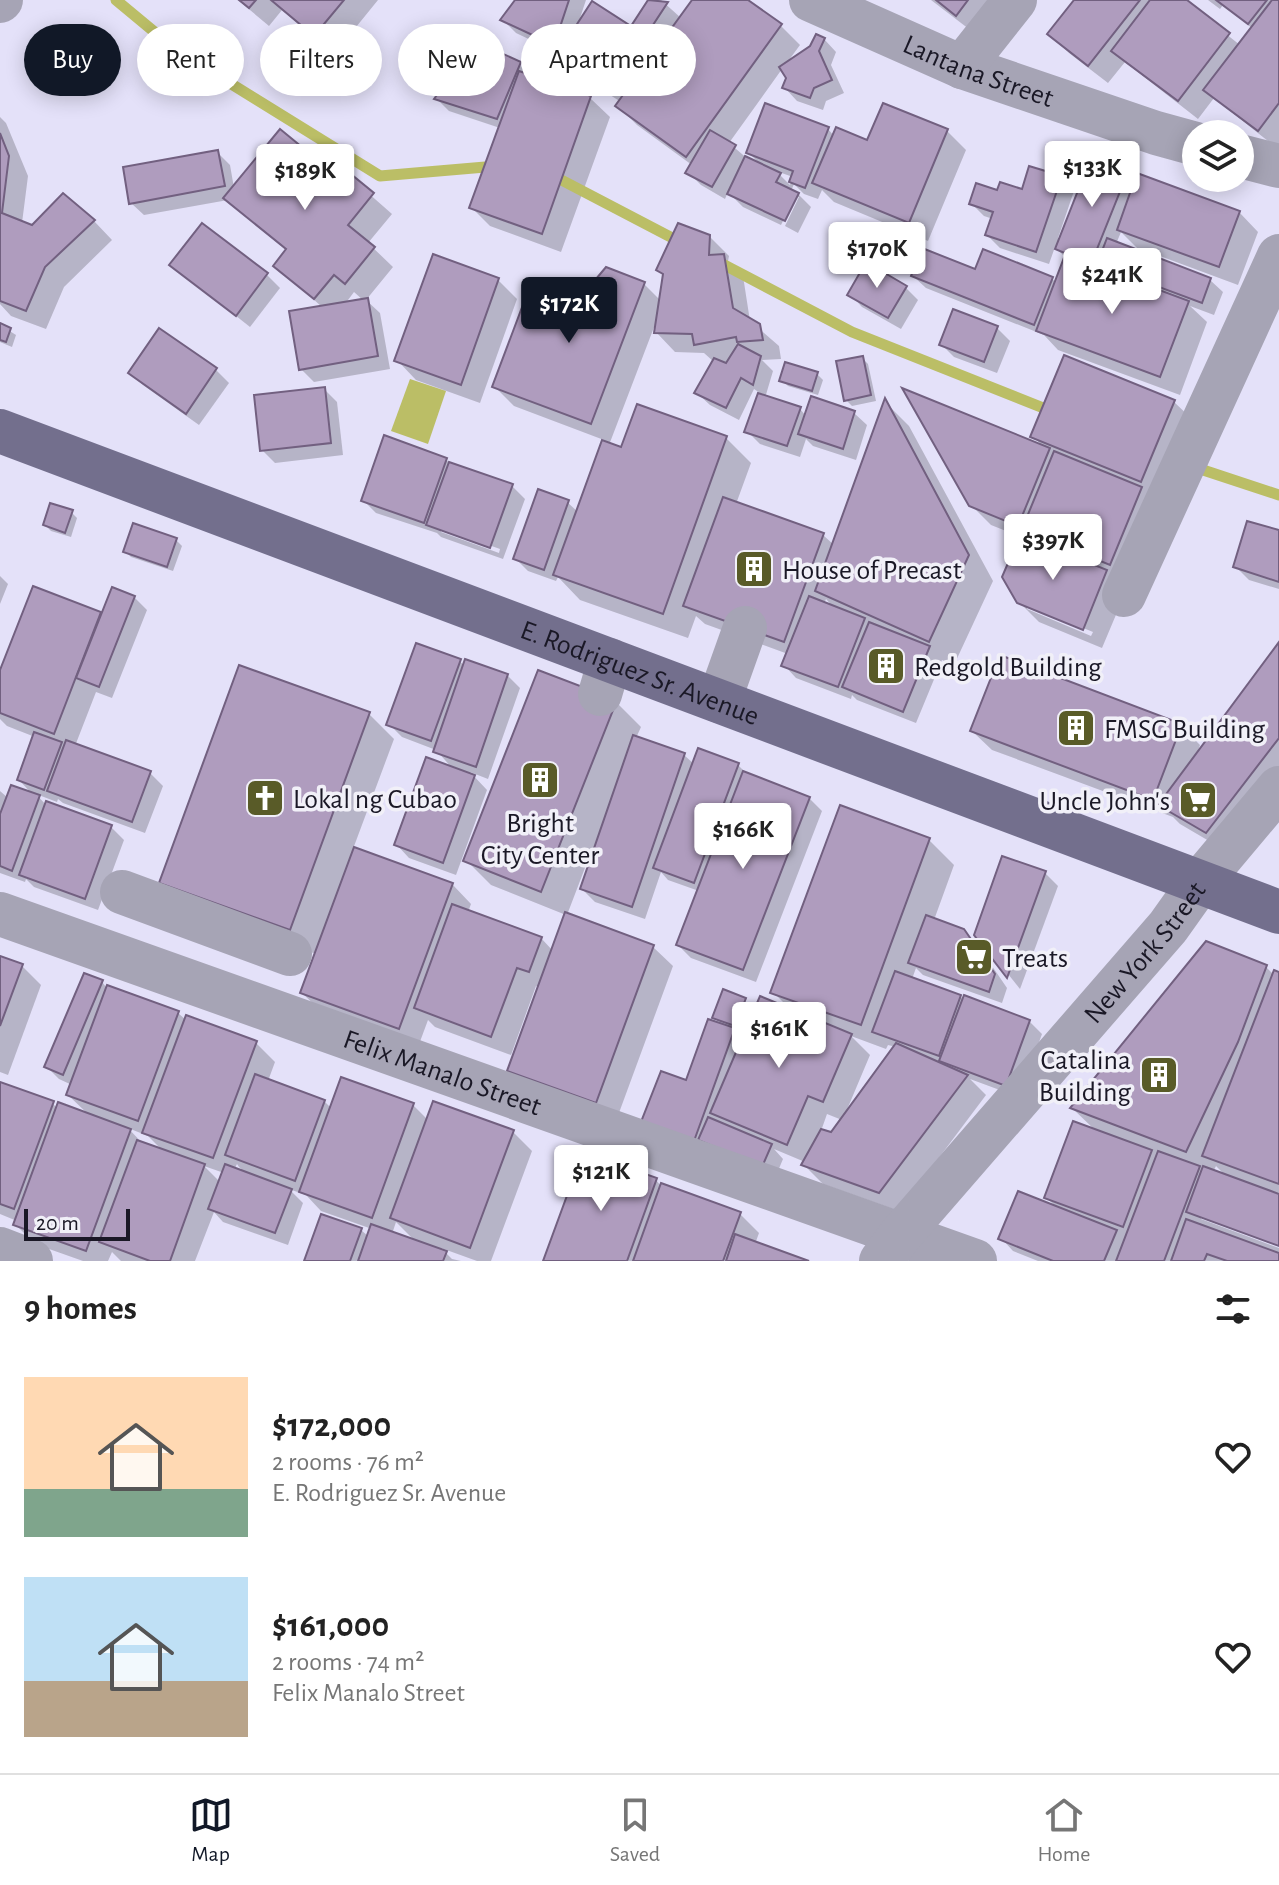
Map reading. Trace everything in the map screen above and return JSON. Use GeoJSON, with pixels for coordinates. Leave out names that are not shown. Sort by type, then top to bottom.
{"type":"FeatureCollection","features":[{"type":"Feature","properties":{"kind":"main road","name":"E. Rodriguez Sr. Avenue"},"geometry":{"type":"LineString","coordinates":[[0,431],[605,677],[719,701],[1279,912]]}},
{"type":"Feature","properties":{"kind":"street","name":"Lantana Street"},"geometry":{"type":"LineString","coordinates":[[811,0],[962,67],[1182,140]]}},
{"type":"Feature","properties":{"kind":"street"},"geometry":{"type":"LineString","coordinates":[[962,67],[1015,0]]}},
{"type":"Feature","properties":{"kind":"street"},"geometry":{"type":"LineString","coordinates":[[1254,160],[1279,166]]}},
{"type":"Feature","properties":{"kind":"street"},"geometry":{"type":"LineString","coordinates":[[1124,595],[1279,256]]}},
{"type":"Feature","properties":{"kind":"street"},"geometry":{"type":"LineString","coordinates":[[719,701],[745,628]]}},
{"type":"Feature","properties":{"kind":"street","name":"New York Street"},"geometry":{"type":"LineString","coordinates":[[892,1247],[1168,927],[1200,882],[1279,788]]}},
{"type":"Feature","properties":{"kind":"street"},"geometry":{"type":"LineString","coordinates":[[122,892],[290,954]]}},
{"type":"Feature","properties":{"kind":"street","name":"Felix Manalo Street"},"geometry":{"type":"LineString","coordinates":[[0,914],[892,1247],[975,1261]]}},
{"type":"Feature","properties":{"kind":"street"},"geometry":{"type":"LineString","coordinates":[[0,1249],[31,1261]]}},
{"type":"Feature","properties":{"kind":"shaded area"},"geometry":{"type":"Polygon","coordinates":[[[410,379],[446,391],[428,444],[391,431],[410,379]]]}},
{"type":"Feature","properties":{"kind":"building"},"geometry":{"type":"Polygon","coordinates":[[[239,0],[256,0],[249,8],[239,0]]]}},
{"type":"Feature","properties":{"kind":"building"},"geometry":{"type":"Polygon","coordinates":[[[271,0],[344,0],[324,24],[300,24],[271,0]]]}},
{"type":"Feature","properties":{"kind":"building"},"geometry":{"type":"Polygon","coordinates":[[[515,0],[569,0],[561,24],[521,24],[521,30],[500,20],[515,0]]]}},
{"type":"Feature","properties":{"kind":"building"},"geometry":{"type":"Polygon","coordinates":[[[648,0],[668,2],[654,24],[632,24],[648,0]]]}},
{"type":"Feature","properties":{"kind":"building"},"geometry":{"type":"Polygon","coordinates":[[[692,0],[748,0],[782,24],[686,157],[615,106],[622,96],[696,96],[696,24],[675,24],[692,0]]]}},
{"type":"Feature","properties":{"kind":"building"},"geometry":{"type":"Polygon","coordinates":[[[936,0],[968,0],[956,16],[936,0]]]}},
{"type":"Feature","properties":{"kind":"building"},"geometry":{"type":"Polygon","coordinates":[[[1074,0],[1140,0],[1088,66],[1047,34],[1074,0]]]}},
{"type":"Feature","properties":{"kind":"building"},"geometry":{"type":"Polygon","coordinates":[[[1150,0],[1187,0],[1230,33],[1178,101],[1111,51],[1150,0]]]}},
{"type":"Feature","properties":{"kind":"building"},"geometry":{"type":"Polygon","coordinates":[[[1216,0],[1267,0],[1248,24],[1216,0]]]}},
{"type":"Feature","properties":{"kind":"building"},"geometry":{"type":"Polygon","coordinates":[[[1272,0],[1279,0],[1279,103],[1258,131],[1254,128],[1254,120],[1243,120],[1203,90],[1272,0]]]}},
{"type":"Feature","properties":{"kind":"building"},"geometry":{"type":"Polygon","coordinates":[[[592,1],[628,24],[577,24],[592,1]]]}},
{"type":"Feature","properties":{"kind":"building"},"geometry":{"type":"Polygon","coordinates":[[[816,34],[825,38],[819,51],[832,80],[814,88],[810,98],[782,88],[786,78],[779,67],[810,46],[816,34]]]}},
{"type":"Feature","properties":{"kind":"building"},"geometry":{"type":"Polygon","coordinates":[[[505,55],[521,62],[497,119],[434,99],[436,96],[505,96],[505,55]]]}},
{"type":"Feature","properties":{"kind":"building"},"geometry":{"type":"Polygon","coordinates":[[[519,71],[521,96],[591,96],[542,234],[469,208],[519,71]]]}},
{"type":"Feature","properties":{"kind":"building"},"geometry":{"type":"Polygon","coordinates":[[[765,103],[829,127],[805,188],[789,182],[793,171],[746,153],[765,103]]]}},
{"type":"Feature","properties":{"kind":"building"},"geometry":{"type":"Polygon","coordinates":[[[883,103],[948,129],[909,223],[812,183],[836,127],[867,140],[883,103]]]}},
{"type":"Feature","properties":{"kind":"building"},"geometry":{"type":"Polygon","coordinates":[[[280,129],[319,161],[325,153],[374,193],[348,225],[375,247],[345,284],[334,275],[314,299],[273,266],[286,249],[223,198],[280,129]]]}},
{"type":"Feature","properties":{"kind":"building"},"geometry":{"type":"Polygon","coordinates":[[[710,130],[736,145],[712,187],[685,173],[710,130]]]}},
{"type":"Feature","properties":{"kind":"building"},"geometry":{"type":"Polygon","coordinates":[[[0,133],[9,156],[2,213],[32,225],[63,193],[95,220],[45,267],[26,311],[0,301],[0,133]]]}},
{"type":"Feature","properties":{"kind":"building"},"geometry":{"type":"Polygon","coordinates":[[[218,150],[225,186],[129,204],[123,167],[218,150]]]}},
{"type":"Feature","properties":{"kind":"building"},"geometry":{"type":"Polygon","coordinates":[[[1092,155],[1129,169],[1091,264],[1055,249],[1092,155]]]}},
{"type":"Feature","properties":{"kind":"building"},"geometry":{"type":"Polygon","coordinates":[[[745,156],[781,173],[776,182],[799,193],[785,221],[727,194],[745,156]]]}},
{"type":"Feature","properties":{"kind":"building"},"geometry":{"type":"Polygon","coordinates":[[[1029,166],[1062,176],[1036,252],[985,235],[993,212],[969,204],[976,183],[997,190],[1000,182],[1022,189],[1029,166]]]}},
{"type":"Feature","properties":{"kind":"building"},"geometry":{"type":"Polygon","coordinates":[[[1137,173],[1240,211],[1219,267],[1117,230],[1137,173]]]}},
{"type":"Feature","properties":{"kind":"building"},"geometry":{"type":"Polygon","coordinates":[[[202,223],[268,273],[236,316],[169,265],[202,223]]]}},
{"type":"Feature","properties":{"kind":"building"},"geometry":{"type":"Polygon","coordinates":[[[678,223],[710,235],[709,255],[724,254],[733,308],[760,324],[763,340],[737,342],[736,337],[694,345],[692,334],[654,333],[663,274],[656,270],[678,223]]]}},
{"type":"Feature","properties":{"kind":"building"},"geometry":{"type":"Polygon","coordinates":[[[1107,238],[1211,278],[1202,303],[1097,264],[1107,238]]]}},
{"type":"Feature","properties":{"kind":"building"},"geometry":{"type":"Polygon","coordinates":[[[922,248],[975,269],[983,249],[1053,277],[1034,325],[911,276],[922,248]]]}},
{"type":"Feature","properties":{"kind":"building"},"geometry":{"type":"Polygon","coordinates":[[[433,254],[499,278],[461,385],[394,361],[433,254]]]}},
{"type":"Feature","properties":{"kind":"building"},"geometry":{"type":"Polygon","coordinates":[[[1065,255],[1189,301],[1160,377],[1036,331],[1065,255]]]}},
{"type":"Feature","properties":{"kind":"building"},"geometry":{"type":"Polygon","coordinates":[[[866,262],[907,286],[888,318],[847,295],[866,262]]]}},
{"type":"Feature","properties":{"kind":"building"},"geometry":{"type":"Polygon","coordinates":[[[606,267],[645,282],[591,424],[492,387],[530,286],[576,303],[606,267]]]}},
{"type":"Feature","properties":{"kind":"building"},"geometry":{"type":"Polygon","coordinates":[[[368,298],[378,356],[299,370],[289,311],[368,298]]]}},
{"type":"Feature","properties":{"kind":"building"},"geometry":{"type":"Polygon","coordinates":[[[953,309],[998,326],[984,362],[939,345],[953,309]]]}},
{"type":"Feature","properties":{"kind":"building"},"geometry":{"type":"Polygon","coordinates":[[[0,323],[11,328],[6,342],[0,340],[0,323]]]}},
{"type":"Feature","properties":{"kind":"building"},"geometry":{"type":"Polygon","coordinates":[[[159,328],[217,368],[186,414],[128,373],[159,328]]]}},
{"type":"Feature","properties":{"kind":"building"},"geometry":{"type":"Polygon","coordinates":[[[738,344],[761,356],[753,385],[741,378],[726,408],[694,393],[714,358],[726,363],[738,344]]]}},
{"type":"Feature","properties":{"kind":"building"},"geometry":{"type":"Polygon","coordinates":[[[1064,355],[1175,400],[1141,482],[1030,437],[1064,355]]]}},
{"type":"Feature","properties":{"kind":"building"},"geometry":{"type":"Polygon","coordinates":[[[863,356],[871,395],[844,401],[836,361],[863,356]]]}},
{"type":"Feature","properties":{"kind":"building"},"geometry":{"type":"Polygon","coordinates":[[[785,362],[818,372],[812,391],[779,381],[785,362]]]}},
{"type":"Feature","properties":{"kind":"building"},"geometry":{"type":"Polygon","coordinates":[[[325,387],[331,443],[260,451],[254,395],[325,387]]]}},
{"type":"Feature","properties":{"kind":"building"},"geometry":{"type":"Polygon","coordinates":[[[902,388],[1050,448],[1018,526],[969,506],[902,388]]]}},
{"type":"Feature","properties":{"kind":"building"},"geometry":{"type":"Polygon","coordinates":[[[758,393],[801,407],[787,446],[744,432],[758,393]]]}},
{"type":"Feature","properties":{"kind":"building"},"geometry":{"type":"Polygon","coordinates":[[[811,396],[855,411],[843,449],[798,434],[811,396]]]}},
{"type":"Feature","properties":{"kind":"building"},"geometry":{"type":"Polygon","coordinates":[[[885,398],[969,555],[929,642],[815,591],[885,398]]]}},
{"type":"Feature","properties":{"kind":"building"},"geometry":{"type":"Polygon","coordinates":[[[637,404],[727,436],[663,614],[553,575],[602,440],[621,447],[637,404]]]}},
{"type":"Feature","properties":{"kind":"building"},"geometry":{"type":"Polygon","coordinates":[[[384,435],[447,458],[424,523],[361,501],[384,435]]]}},
{"type":"Feature","properties":{"kind":"building"},"geometry":{"type":"Polygon","coordinates":[[[1054,451],[1142,487],[1110,565],[1022,529],[1054,451]]]}},
{"type":"Feature","properties":{"kind":"building"},"geometry":{"type":"Polygon","coordinates":[[[449,462],[513,484],[490,548],[426,525],[449,462]]]}},
{"type":"Feature","properties":{"kind":"building"},"geometry":{"type":"Polygon","coordinates":[[[538,489],[569,500],[544,570],[513,559],[538,489]]]}},
{"type":"Feature","properties":{"kind":"building","name":"House of Precast"},"geometry":{"type":"Polygon","coordinates":[[[723,497],[824,533],[784,642],[683,606],[723,497]]]}},
{"type":"Feature","properties":{"kind":"building"},"geometry":{"type":"Polygon","coordinates":[[[50,503],[73,510],[65,533],[43,525],[50,503]]]}},
{"type":"Feature","properties":{"kind":"building"},"geometry":{"type":"Polygon","coordinates":[[[1247,521],[1279,530],[1279,582],[1233,567],[1247,521]]]}},
{"type":"Feature","properties":{"kind":"building"},"geometry":{"type":"Polygon","coordinates":[[[133,523],[177,538],[167,567],[123,552],[133,523]]]}},
{"type":"Feature","properties":{"kind":"building"},"geometry":{"type":"Polygon","coordinates":[[[1020,535],[1107,570],[1083,630],[1017,603],[1002,577],[1020,535]]]}},
{"type":"Feature","properties":{"kind":"building"},"geometry":{"type":"Polygon","coordinates":[[[33,586],[101,612],[54,734],[0,713],[0,670],[33,586]]]}},
{"type":"Feature","properties":{"kind":"building"},"geometry":{"type":"Polygon","coordinates":[[[112,587],[135,596],[99,687],[76,678],[112,587]]]}},
{"type":"Feature","properties":{"kind":"building"},"geometry":{"type":"Polygon","coordinates":[[[809,596],[865,618],[838,687],[781,666],[809,596]]]}},
{"type":"Feature","properties":{"kind":"building","name":"Redgold Building"},"geometry":{"type":"Polygon","coordinates":[[[869,622],[930,646],[903,712],[842,687],[869,622]]]}},
{"type":"Feature","properties":{"kind":"building"},"geometry":{"type":"Polygon","coordinates":[[[1279,642],[1279,738],[1206,833],[1158,805],[1279,642]]]}},
{"type":"Feature","properties":{"kind":"building"},"geometry":{"type":"Polygon","coordinates":[[[416,643],[461,659],[431,741],[386,725],[416,643]]]}},
{"type":"Feature","properties":{"kind":"building","name":"FMSG Building"},"geometry":{"type":"Polygon","coordinates":[[[1000,655],[1182,724],[1153,800],[970,731],[1000,655]]]}},
{"type":"Feature","properties":{"kind":"building"},"geometry":{"type":"Polygon","coordinates":[[[465,659],[508,674],[476,767],[433,752],[465,659]]]}},
{"type":"Feature","properties":{"kind":"building","name":"Lokal ng Cubao"},"geometry":{"type":"Polygon","coordinates":[[[239,665],[370,712],[290,930],[159,883],[239,665]]]}},
{"type":"Feature","properties":{"kind":"building","name":"Bright City Center"},"geometry":{"type":"Polygon","coordinates":[[[538,670],[617,700],[541,892],[463,861],[538,670]]]}},
{"type":"Feature","properties":{"kind":"building"},"geometry":{"type":"Polygon","coordinates":[[[34,732],[62,742],[44,790],[17,780],[34,732]]]}},
{"type":"Feature","properties":{"kind":"building"},"geometry":{"type":"Polygon","coordinates":[[[633,735],[685,753],[632,907],[580,889],[633,735]]]}},
{"type":"Feature","properties":{"kind":"building"},"geometry":{"type":"Polygon","coordinates":[[[66,740],[151,771],[132,822],[47,791],[66,740]]]}},
{"type":"Feature","properties":{"kind":"building"},"geometry":{"type":"Polygon","coordinates":[[[698,748],[739,763],[694,883],[653,868],[698,748]]]}},
{"type":"Feature","properties":{"kind":"building"},"geometry":{"type":"Polygon","coordinates":[[[426,757],[475,775],[443,863],[394,845],[426,757]]]}},
{"type":"Feature","properties":{"kind":"building"},"geometry":{"type":"Polygon","coordinates":[[[743,771],[810,797],[743,970],[676,945],[743,771]]]}},
{"type":"Feature","properties":{"kind":"building"},"geometry":{"type":"Polygon","coordinates":[[[11,785],[40,795],[12,871],[0,866],[0,814],[11,785]]]}},
{"type":"Feature","properties":{"kind":"building"},"geometry":{"type":"Polygon","coordinates":[[[46,801],[112,825],[85,899],[19,875],[46,801]]]}},
{"type":"Feature","properties":{"kind":"building"},"geometry":{"type":"Polygon","coordinates":[[[840,805],[930,838],[861,1025],[770,993],[840,805]]]}},
{"type":"Feature","properties":{"kind":"building"},"geometry":{"type":"Polygon","coordinates":[[[354,847],[453,883],[399,1029],[300,993],[354,847]]]}},
{"type":"Feature","properties":{"kind":"building"},"geometry":{"type":"Polygon","coordinates":[[[1002,856],[1046,871],[1007,978],[974,935],[1002,856]]]}},
{"type":"Feature","properties":{"kind":"building"},"geometry":{"type":"Polygon","coordinates":[[[452,904],[542,937],[529,972],[517,968],[491,1037],[414,1008],[452,904]]]}},
{"type":"Feature","properties":{"kind":"building"},"geometry":{"type":"Polygon","coordinates":[[[565,912],[654,945],[596,1103],[507,1071],[565,912]]]}},
{"type":"Feature","properties":{"kind":"building"},"geometry":{"type":"Polygon","coordinates":[[[926,915],[964,929],[995,974],[989,992],[908,963],[926,915]]]}},
{"type":"Feature","properties":{"kind":"building","name":"Catalina Building"},"geometry":{"type":"Polygon","coordinates":[[[1206,941],[1267,965],[1238,1042],[1186,1152],[1070,1108],[1206,941]]]}},
{"type":"Feature","properties":{"kind":"building"},"geometry":{"type":"Polygon","coordinates":[[[0,956],[23,964],[0,1026],[0,956]]]}},
{"type":"Feature","properties":{"kind":"building"},"geometry":{"type":"Polygon","coordinates":[[[1274,970],[1279,972],[1279,1184],[1202,1156],[1274,970]]]}},
{"type":"Feature","properties":{"kind":"building"},"geometry":{"type":"Polygon","coordinates":[[[895,971],[961,995],[939,1056],[872,1032],[895,971]]]}},
{"type":"Feature","properties":{"kind":"building"},"geometry":{"type":"Polygon","coordinates":[[[84,973],[103,980],[63,1075],[44,1067],[84,973]]]}},
{"type":"Feature","properties":{"kind":"building"},"geometry":{"type":"Polygon","coordinates":[[[107,985],[179,1011],[138,1121],[66,1095],[107,985]]]}},
{"type":"Feature","properties":{"kind":"building"},"geometry":{"type":"Polygon","coordinates":[[[723,989],[746,998],[735,1026],[712,1018],[723,989]]]}},
{"type":"Feature","properties":{"kind":"building"},"geometry":{"type":"Polygon","coordinates":[[[964,995],[1030,1020],[1006,1086],[939,1061],[964,995]]]}},
{"type":"Feature","properties":{"kind":"building"},"geometry":{"type":"Polygon","coordinates":[[[760,996],[852,1034],[823,1102],[808,1096],[787,1145],[710,1113],[760,996]]]}},
{"type":"Feature","properties":{"kind":"building"},"geometry":{"type":"Polygon","coordinates":[[[186,1015],[257,1041],[213,1158],[142,1133],[186,1015]]]}},
{"type":"Feature","properties":{"kind":"building"},"geometry":{"type":"Polygon","coordinates":[[[708,1019],[735,1028],[694,1141],[641,1122],[661,1071],[686,1080],[708,1019]]]}},
{"type":"Feature","properties":{"kind":"building"},"geometry":{"type":"Polygon","coordinates":[[[896,1043],[968,1075],[879,1193],[801,1165],[821,1129],[831,1132],[896,1043]]]}},
{"type":"Feature","properties":{"kind":"building"},"geometry":{"type":"Polygon","coordinates":[[[255,1074],[325,1100],[295,1181],[225,1155],[255,1074]]]}},
{"type":"Feature","properties":{"kind":"building"},"geometry":{"type":"Polygon","coordinates":[[[341,1077],[414,1103],[372,1218],[299,1192],[341,1077]]]}},
{"type":"Feature","properties":{"kind":"building"},"geometry":{"type":"Polygon","coordinates":[[[0,1082],[54,1101],[14,1209],[0,1204],[0,1082]]]}},
{"type":"Feature","properties":{"kind":"building"},"geometry":{"type":"Polygon","coordinates":[[[433,1101],[514,1130],[470,1248],[390,1218],[433,1101]]]}},
{"type":"Feature","properties":{"kind":"building"},"geometry":{"type":"Polygon","coordinates":[[[58,1102],[131,1129],[86,1251],[13,1225],[58,1102]]]}},
{"type":"Feature","properties":{"kind":"building"},"geometry":{"type":"Polygon","coordinates":[[[708,1117],[772,1144],[762,1167],[698,1140],[708,1117]]]}},
{"type":"Feature","properties":{"kind":"building"},"geometry":{"type":"Polygon","coordinates":[[[1073,1121],[1152,1150],[1123,1227],[1044,1198],[1073,1121]]]}},
{"type":"Feature","properties":{"kind":"building"},"geometry":{"type":"Polygon","coordinates":[[[137,1140],[205,1164],[170,1261],[150,1261],[99,1242],[137,1140]]]}},
{"type":"Feature","properties":{"kind":"building"},"geometry":{"type":"Polygon","coordinates":[[[1158,1151],[1200,1166],[1164,1261],[1116,1261],[1158,1151]]]}},
{"type":"Feature","properties":{"kind":"building"},"geometry":{"type":"Polygon","coordinates":[[[583,1152],[657,1178],[627,1261],[543,1261],[583,1152]]]}},
{"type":"Feature","properties":{"kind":"building"},"geometry":{"type":"Polygon","coordinates":[[[225,1164],[292,1189],[275,1233],[208,1209],[225,1164]]]}},
{"type":"Feature","properties":{"kind":"building"},"geometry":{"type":"Polygon","coordinates":[[[1203,1166],[1279,1194],[1279,1246],[1186,1212],[1203,1166]]]}},
{"type":"Feature","properties":{"kind":"building"},"geometry":{"type":"Polygon","coordinates":[[[661,1183],[741,1212],[723,1261],[633,1261],[661,1183]]]}},
{"type":"Feature","properties":{"kind":"building"},"geometry":{"type":"Polygon","coordinates":[[[1018,1191],[1117,1230],[1104,1261],[1053,1261],[998,1239],[1018,1191]]]}},
{"type":"Feature","properties":{"kind":"building"},"geometry":{"type":"Polygon","coordinates":[[[321,1214],[362,1228],[350,1261],[304,1261],[321,1214]]]}},
{"type":"Feature","properties":{"kind":"building"},"geometry":{"type":"Polygon","coordinates":[[[1186,1219],[1279,1253],[1279,1261],[1227,1261],[1207,1254],[1204,1261],[1171,1261],[1186,1219]]]}},
{"type":"Feature","properties":{"kind":"building"},"geometry":{"type":"Polygon","coordinates":[[[371,1224],[447,1251],[443,1261],[358,1261],[371,1224]]]}},
{"type":"Feature","properties":{"kind":"building"},"geometry":{"type":"Polygon","coordinates":[[[735,1234],[809,1261],[726,1261],[735,1234]]]}},
{"type":"Feature","properties":{"kind":"waterway"},"geometry":{"type":"LineString","coordinates":[[116,0],[175,49],[380,176],[497,166]]}},
{"type":"Feature","properties":{"kind":"waterway"},"geometry":{"type":"LineString","coordinates":[[548,173],[682,243]]}},
{"type":"Feature","properties":{"kind":"waterway"},"geometry":{"type":"LineString","coordinates":[[715,260],[852,332],[1056,413]]}},
{"type":"Feature","properties":{"kind":"waterway"},"geometry":{"type":"LineString","coordinates":[[1191,466],[1279,495]]}},
{"type":"Feature","properties":{"kind":"place","name":"House of Precast"},"geometry":{"type":"Point","coordinates":[754,569]}},
{"type":"Feature","properties":{"kind":"place","name":"Redgold Building"},"geometry":{"type":"Point","coordinates":[886,666]}},
{"type":"Feature","properties":{"kind":"place","name":"FMSG Building"},"geometry":{"type":"Point","coordinates":[1076,728]}},
{"type":"Feature","properties":{"kind":"place","name":"Bright City Center"},"geometry":{"type":"Point","coordinates":[540,780]}},
{"type":"Feature","properties":{"kind":"place","name":"Lokal ng Cubao"},"geometry":{"type":"Point","coordinates":[265,798]}},
{"type":"Feature","properties":{"kind":"place","name":"Uncle John's"},"geometry":{"type":"Point","coordinates":[1198,800]}},
{"type":"Feature","properties":{"kind":"place","name":"Treats"},"geometry":{"type":"Point","coordinates":[974,957]}},
{"type":"Feature","properties":{"kind":"place","name":"Catalina Building"},"geometry":{"type":"Point","coordinates":[1159,1075]}}]}
